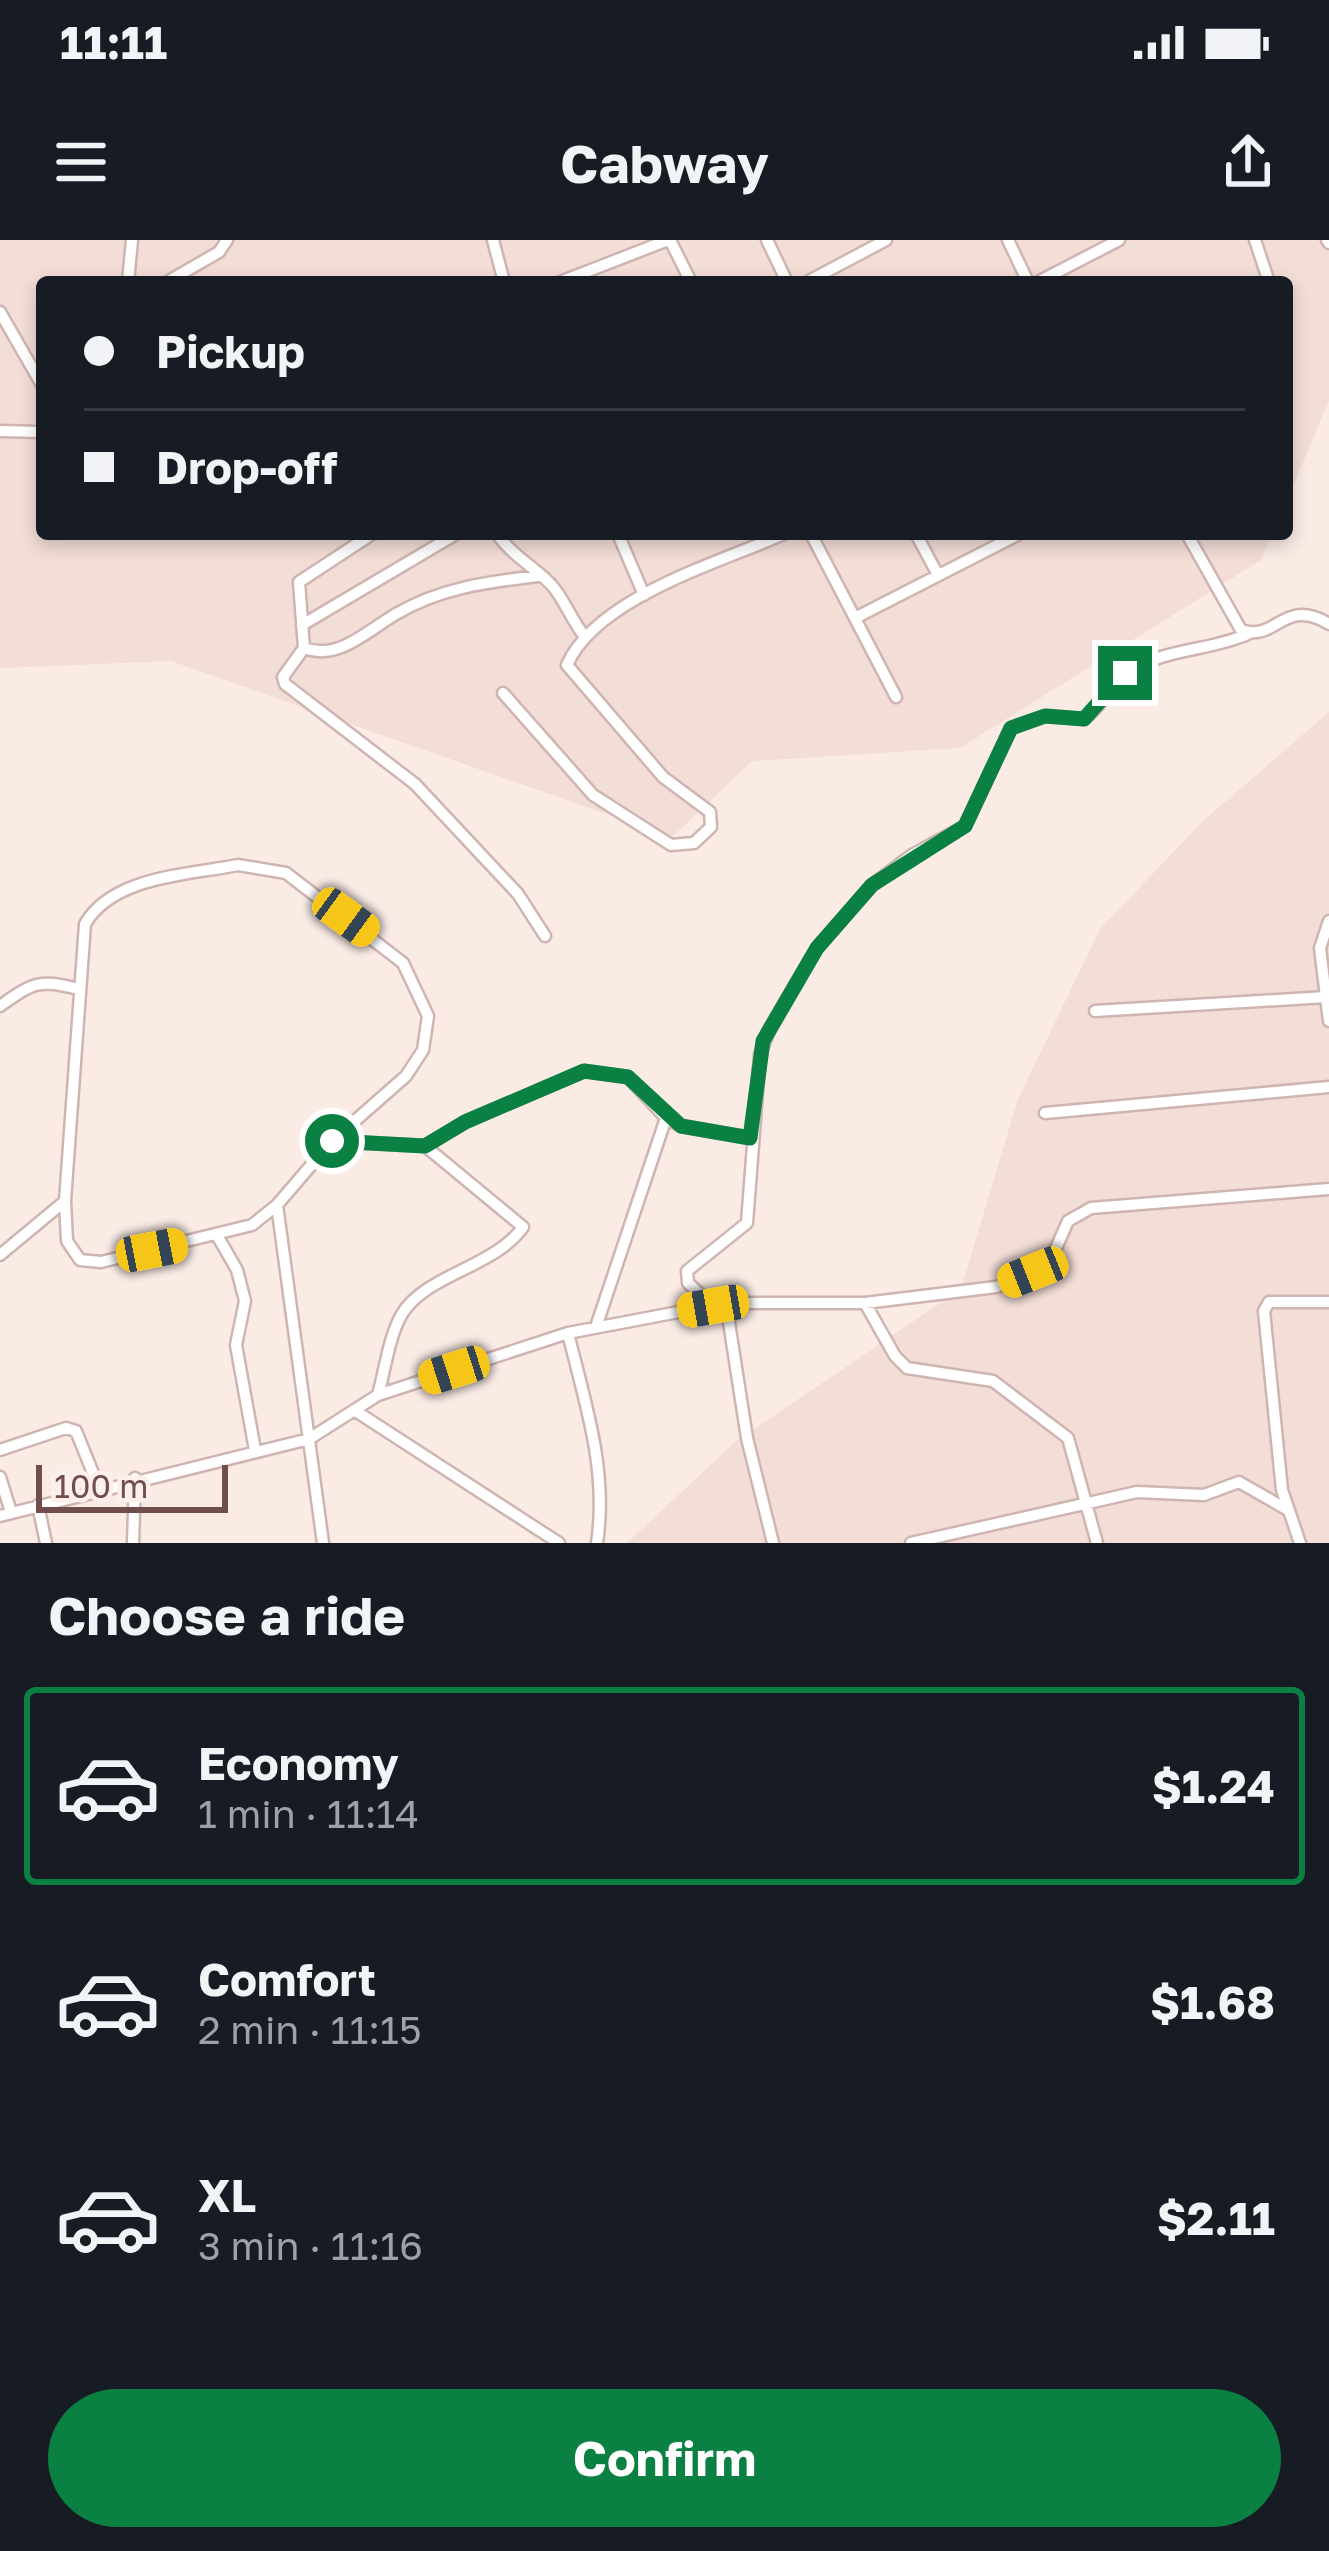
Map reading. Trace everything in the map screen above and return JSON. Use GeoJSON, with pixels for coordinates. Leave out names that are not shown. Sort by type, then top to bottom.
{"type":"FeatureCollection","features":[{"type":"Feature","properties":{"kind":"street"},"geometry":{"type":"LineString","coordinates":[[129,276],[132,240]]}},
{"type":"Feature","properties":{"kind":"street"},"geometry":{"type":"LineString","coordinates":[[177,276],[219,252],[227,240]]}},
{"type":"Feature","properties":{"kind":"street"},"geometry":{"type":"LineString","coordinates":[[494,240],[503,276]]}},
{"type":"Feature","properties":{"kind":"street"},"geometry":{"type":"LineString","coordinates":[[576,276],[669,240],[688,276]]}},
{"type":"Feature","properties":{"kind":"street"},"geometry":{"type":"LineString","coordinates":[[767,240],[784,276]]}},
{"type":"Feature","properties":{"kind":"street"},"geometry":{"type":"LineString","coordinates":[[855,240],[862,253]]}},
{"type":"Feature","properties":{"kind":"street"},"geometry":{"type":"LineString","coordinates":[[818,276],[886,240]]}},
{"type":"Feature","properties":{"kind":"street"},"geometry":{"type":"LineString","coordinates":[[1007,240],[1025,276]]}},
{"type":"Feature","properties":{"kind":"street"},"geometry":{"type":"LineString","coordinates":[[1050,276],[1119,240]]}},
{"type":"Feature","properties":{"kind":"street"},"geometry":{"type":"LineString","coordinates":[[1255,240],[1267,276]]}},
{"type":"Feature","properties":{"kind":"street"},"geometry":{"type":"LineString","coordinates":[[0,311],[36,375]]}},
{"type":"Feature","properties":{"kind":"street"},"geometry":{"type":"LineString","coordinates":[[0,431],[36,431]]}},
{"type":"Feature","properties":{"kind":"street"},"geometry":{"type":"LineString","coordinates":[[363,540],[299,582],[304,648],[284,677],[288,688],[415,784],[518,894],[545,937]]}},
{"type":"Feature","properties":{"kind":"street"},"geometry":{"type":"LineString","coordinates":[[302,625],[446,540]]}},
{"type":"Feature","properties":{"kind":"street"},"geometry":{"type":"LineString","coordinates":[[501,540],[517,561],[551,583],[563,611],[585,638]]}},
{"type":"Feature","properties":{"kind":"street"},"geometry":{"type":"LineString","coordinates":[[621,540],[644,595]]}},
{"type":"Feature","properties":{"kind":"street"},"geometry":{"type":"LineString","coordinates":[[503,693],[593,795],[671,845],[701,839],[711,827],[710,812],[663,777],[568,670],[585,638],[644,595],[770,540]]}},
{"type":"Feature","properties":{"kind":"street"},"geometry":{"type":"LineString","coordinates":[[815,540],[896,698]]}},
{"type":"Feature","properties":{"kind":"street"},"geometry":{"type":"LineString","coordinates":[[919,540],[938,575]]}},
{"type":"Feature","properties":{"kind":"street"},"geometry":{"type":"LineString","coordinates":[[855,618],[1007,540]]}},
{"type":"Feature","properties":{"kind":"street"},"geometry":{"type":"LineString","coordinates":[[1190,540],[1235,624],[1248,634]]}},
{"type":"Feature","properties":{"kind":"street"},"geometry":{"type":"LineString","coordinates":[[304,648],[318,653],[338,650],[435,593],[538,576]]}},
{"type":"Feature","properties":{"kind":"street"},"geometry":{"type":"LineString","coordinates":[[773,1543],[719,1304],[688,1283],[687,1271],[748,1222],[750,1138],[763,1041],[817,948],[872,885],[965,826],[1011,728],[1045,716],[1084,719],[1107,697],[1113,684],[1146,662],[1264,632],[1293,614],[1312,614],[1329,624]]}},
{"type":"Feature","properties":{"kind":"street"},"geometry":{"type":"LineString","coordinates":[[238,866],[286,873],[403,963],[428,1016],[423,1050],[406,1076],[332,1141],[277,1205],[252,1225],[101,1262],[80,1260],[67,1241],[65,1201],[78,989],[85,924],[104,901],[151,883],[238,866]]}},
{"type":"Feature","properties":{"kind":"street"},"geometry":{"type":"LineString","coordinates":[[1329,921],[1320,948],[1329,1021]]}},
{"type":"Feature","properties":{"kind":"street"},"geometry":{"type":"LineString","coordinates":[[0,1006],[39,981],[78,989]]}},
{"type":"Feature","properties":{"kind":"street"},"geometry":{"type":"LineString","coordinates":[[1095,1011],[1326,997]]}},
{"type":"Feature","properties":{"kind":"street"},"geometry":{"type":"LineString","coordinates":[[332,1141],[425,1146],[465,1122],[584,1071],[628,1077],[666,1118],[681,1126],[750,1138]]}},
{"type":"Feature","properties":{"kind":"street"},"geometry":{"type":"LineString","coordinates":[[1045,1113],[1329,1087]]}},
{"type":"Feature","properties":{"kind":"street"},"geometry":{"type":"LineString","coordinates":[[596,1327],[666,1118]]}},
{"type":"Feature","properties":{"kind":"street"},"geometry":{"type":"LineString","coordinates":[[378,1395],[401,1315],[412,1303],[485,1260],[523,1226],[425,1146]]}},
{"type":"Feature","properties":{"kind":"street"},"geometry":{"type":"LineString","coordinates":[[0,1477],[6,1514],[135,1478],[309,1439],[378,1395],[568,1333],[719,1304],[865,1303],[996,1287],[1033,1272],[1053,1255],[1068,1221],[1091,1208],[1329,1189]]}},
{"type":"Feature","properties":{"kind":"street"},"geometry":{"type":"LineString","coordinates":[[0,1255],[65,1201]]}},
{"type":"Feature","properties":{"kind":"street"},"geometry":{"type":"LineString","coordinates":[[277,1205],[322,1543]]}},
{"type":"Feature","properties":{"kind":"street"},"geometry":{"type":"LineString","coordinates":[[218,1237],[237,1270],[245,1301],[236,1345],[255,1450]]}},
{"type":"Feature","properties":{"kind":"street"},"geometry":{"type":"LineString","coordinates":[[1300,1543],[1282,1490],[1265,1306],[1329,1302]]}},
{"type":"Feature","properties":{"kind":"street"},"geometry":{"type":"LineString","coordinates":[[865,1303],[907,1368],[993,1381],[1068,1438],[1097,1543]]}},
{"type":"Feature","properties":{"kind":"street"},"geometry":{"type":"LineString","coordinates":[[568,1333],[597,1450],[603,1502],[597,1543]]}},
{"type":"Feature","properties":{"kind":"street"},"geometry":{"type":"LineString","coordinates":[[354,1410],[559,1543]]}},
{"type":"Feature","properties":{"kind":"street"},"geometry":{"type":"LineString","coordinates":[[0,1450],[66,1428],[76,1431],[99,1488]]}},
{"type":"Feature","properties":{"kind":"street"},"geometry":{"type":"LineString","coordinates":[[133,1543],[135,1478]]}},
{"type":"Feature","properties":{"kind":"street"},"geometry":{"type":"LineString","coordinates":[[911,1543],[1137,1492],[1204,1495],[1238,1482],[1288,1510]]}},
{"type":"Feature","properties":{"kind":"street"},"geometry":{"type":"LineString","coordinates":[[38,1505],[46,1543]]}},
{"type":"Feature","properties":{"kind":"shaded area"},"geometry":{"type":"Polygon","coordinates":[[[0,240],[1329,240],[1329,401],[1293,486],[1293,276],[36,276],[36,540],[1269,540],[1261,560],[960,748],[752,761],[672,837],[171,661],[0,668],[0,240]]]}},
{"type":"Feature","properties":{"kind":"shaded area"},"geometry":{"type":"Polygon","coordinates":[[[1329,712],[1329,1543],[627,1543],[735,1442],[961,1289],[1018,1099],[1100,929],[1203,821],[1329,712]]]}},
{"type":"Feature","properties":{"kind":"route"},"geometry":{"type":"LineString","coordinates":[[332,1141],[409,1149],[425,1146],[465,1122],[584,1071],[628,1077],[666,1118],[681,1126],[750,1138],[763,1041],[833,927],[872,885],[912,855],[965,826],[995,753],[1011,728],[1045,716],[1084,719],[1125,673]]}}]}
